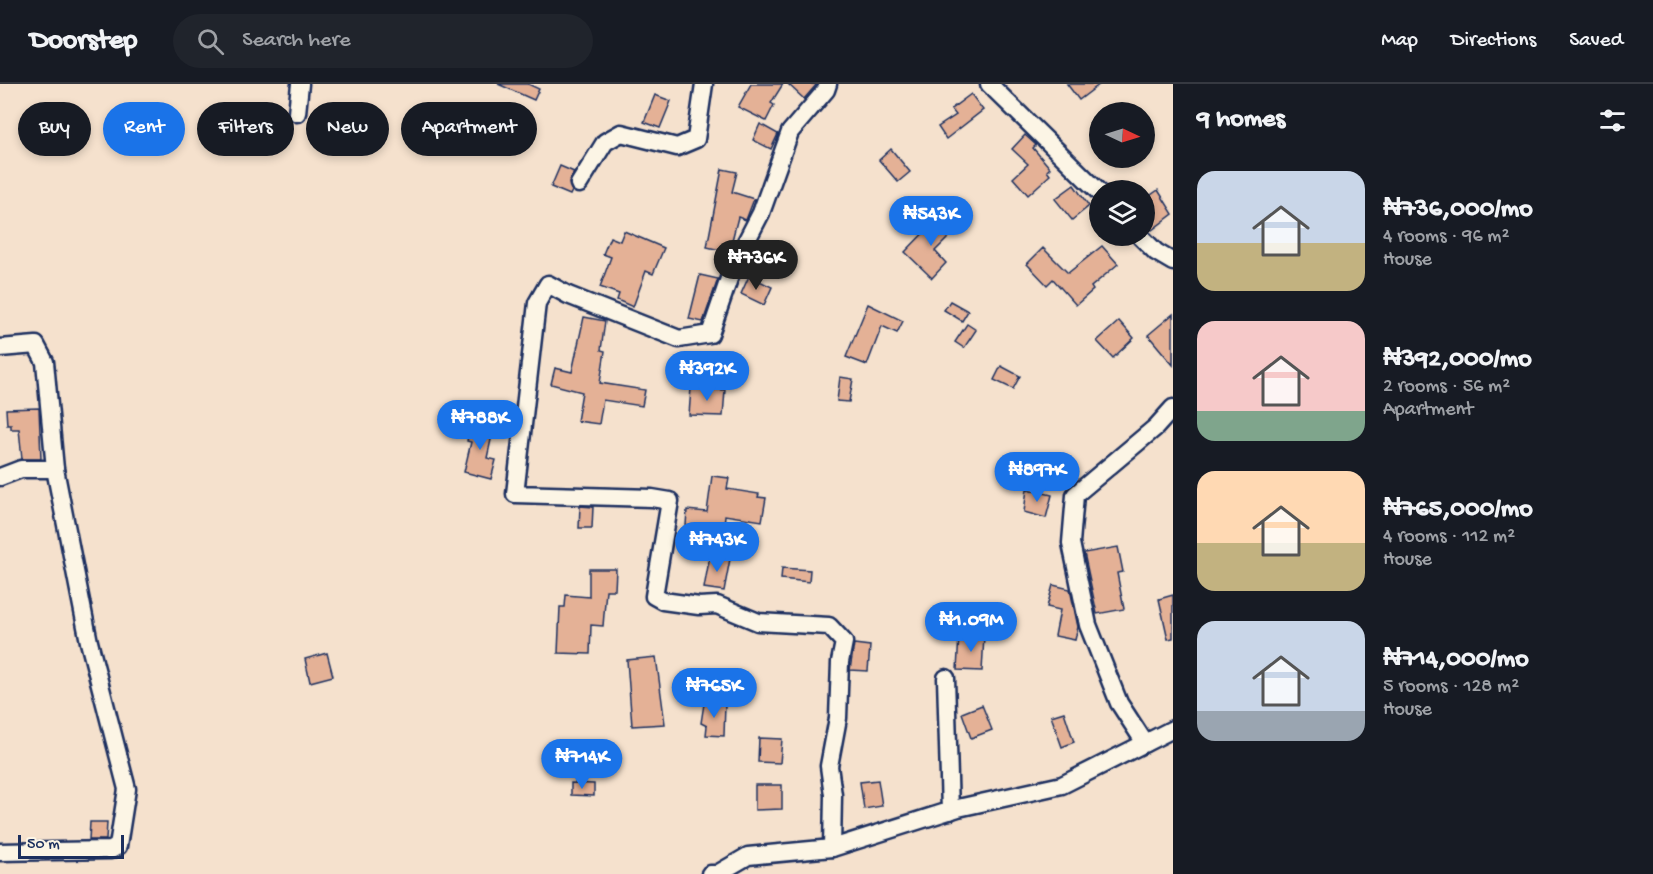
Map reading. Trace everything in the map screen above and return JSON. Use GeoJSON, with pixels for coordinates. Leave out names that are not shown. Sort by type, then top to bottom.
{"type":"FeatureCollection","features":[{"type":"Feature","properties":{"kind":"street"},"geometry":{"type":"LineString","coordinates":[[297,113],[300,84]]}},
{"type":"Feature","properties":{"kind":"street"},"geometry":{"type":"LineString","coordinates":[[579,184],[605,142],[621,132],[677,147],[696,139],[704,84]]}},
{"type":"Feature","properties":{"kind":"street"},"geometry":{"type":"LineString","coordinates":[[828,84],[826,90],[790,132],[761,213],[733,267],[710,334],[679,339],[568,295],[548,284],[537,303],[515,494],[652,498],[670,501],[654,596],[663,601],[717,606],[758,622],[829,626],[844,642],[839,671],[838,718],[829,766],[833,795],[832,848]]}},
{"type":"Feature","properties":{"kind":"street"},"geometry":{"type":"LineString","coordinates":[[989,84],[1089,182]]}},
{"type":"Feature","properties":{"kind":"street"},"geometry":{"type":"LineString","coordinates":[[1150,246],[1173,262]]}},
{"type":"Feature","properties":{"kind":"street"},"geometry":{"type":"LineString","coordinates":[[0,348],[36,345],[45,362],[55,469],[88,642],[126,789],[118,846],[111,850],[0,852]]}},
{"type":"Feature","properties":{"kind":"street"},"geometry":{"type":"LineString","coordinates":[[1145,743],[1119,703],[1088,625],[1071,543],[1075,495],[1156,427],[1173,408]]}},
{"type":"Feature","properties":{"kind":"street"},"geometry":{"type":"LineString","coordinates":[[0,477],[21,469],[55,469]]}},
{"type":"Feature","properties":{"kind":"street"},"geometry":{"type":"LineString","coordinates":[[946,678],[950,811]]}},
{"type":"Feature","properties":{"kind":"street"},"geometry":{"type":"LineString","coordinates":[[710,874],[718,874],[748,856],[832,848],[950,811],[1062,785],[1173,729]]}},
{"type":"Feature","properties":{"kind":"building"},"geometry":{"type":"Polygon","coordinates":[[[498,84],[528,84],[539,89],[534,100],[498,84]]]}},
{"type":"Feature","properties":{"kind":"building"},"geometry":{"type":"Polygon","coordinates":[[[751,84],[783,84],[771,103],[774,105],[766,121],[738,107],[751,84]]]}},
{"type":"Feature","properties":{"kind":"building"},"geometry":{"type":"Polygon","coordinates":[[[788,84],[817,84],[804,99],[788,84]]]}},
{"type":"Feature","properties":{"kind":"building"},"geometry":{"type":"Polygon","coordinates":[[[1067,84],[1100,84],[1079,100],[1067,84]]]}},
{"type":"Feature","properties":{"kind":"building"},"geometry":{"type":"Polygon","coordinates":[[[971,94],[983,110],[946,139],[938,127],[956,115],[951,109],[971,94]]]}},
{"type":"Feature","properties":{"kind":"building"},"geometry":{"type":"Polygon","coordinates":[[[655,95],[671,101],[660,128],[644,122],[655,95]]]}},
{"type":"Feature","properties":{"kind":"building"},"geometry":{"type":"Polygon","coordinates":[[[760,124],[778,134],[771,149],[753,140],[760,124]]]}},
{"type":"Feature","properties":{"kind":"building"},"geometry":{"type":"Polygon","coordinates":[[[1025,135],[1036,145],[1033,148],[1050,168],[1047,171],[1050,175],[1028,195],[1013,178],[1028,164],[1012,149],[1025,135]]]}},
{"type":"Feature","properties":{"kind":"building"},"geometry":{"type":"Polygon","coordinates":[[[891,149],[910,172],[898,182],[879,160],[891,149]]]}},
{"type":"Feature","properties":{"kind":"building"},"geometry":{"type":"Polygon","coordinates":[[[560,166],[574,172],[569,183],[572,191],[570,195],[551,187],[560,166]]]}},
{"type":"Feature","properties":{"kind":"building"},"geometry":{"type":"Polygon","coordinates":[[[722,169],[737,172],[732,192],[754,199],[746,220],[738,217],[729,252],[707,247],[722,169]]]}},
{"type":"Feature","properties":{"kind":"building"},"geometry":{"type":"Polygon","coordinates":[[[1074,185],[1089,206],[1072,220],[1055,199],[1074,185]]]}},
{"type":"Feature","properties":{"kind":"building"},"geometry":{"type":"Polygon","coordinates":[[[1158,190],[1173,214],[1155,228],[1155,192],[1158,190]]]}},
{"type":"Feature","properties":{"kind":"building"},"geometry":{"type":"Polygon","coordinates":[[[941,215],[956,230],[935,251],[946,263],[932,278],[905,252],[941,215]]]}},
{"type":"Feature","properties":{"kind":"building"},"geometry":{"type":"Polygon","coordinates":[[[624,231],[664,248],[653,274],[646,271],[633,307],[617,300],[619,294],[600,287],[611,257],[603,254],[610,237],[620,241],[624,231]]]}},
{"type":"Feature","properties":{"kind":"building"},"geometry":{"type":"Polygon","coordinates":[[[1102,246],[1118,264],[1091,287],[1093,290],[1076,305],[1053,279],[1047,285],[1027,264],[1043,248],[1068,273],[1102,246]]]}},
{"type":"Feature","properties":{"kind":"building"},"geometry":{"type":"Polygon","coordinates":[[[700,275],[718,279],[703,322],[689,319],[700,275]]]}},
{"type":"Feature","properties":{"kind":"building"},"geometry":{"type":"Polygon","coordinates":[[[749,276],[772,287],[764,305],[741,294],[749,276]]]}},
{"type":"Feature","properties":{"kind":"building"},"geometry":{"type":"Polygon","coordinates":[[[950,301],[968,311],[962,321],[944,310],[950,301]]]}},
{"type":"Feature","properties":{"kind":"building"},"geometry":{"type":"Polygon","coordinates":[[[868,304],[903,321],[897,333],[882,326],[867,365],[846,357],[868,304]]]}},
{"type":"Feature","properties":{"kind":"building"},"geometry":{"type":"Polygon","coordinates":[[[1173,314],[1173,365],[1148,335],[1173,314]]]}},
{"type":"Feature","properties":{"kind":"building"},"geometry":{"type":"Polygon","coordinates":[[[584,317],[605,321],[601,350],[605,351],[600,383],[645,390],[642,406],[603,400],[599,424],[577,421],[582,392],[551,384],[555,368],[572,372],[584,317]]]}},
{"type":"Feature","properties":{"kind":"building"},"geometry":{"type":"Polygon","coordinates":[[[1119,321],[1134,338],[1113,358],[1097,341],[1119,321]]]}},
{"type":"Feature","properties":{"kind":"building"},"geometry":{"type":"Polygon","coordinates":[[[967,324],[976,330],[964,348],[955,342],[967,324]]]}},
{"type":"Feature","properties":{"kind":"building"},"geometry":{"type":"Polygon","coordinates":[[[1001,366],[1020,376],[1013,389],[994,380],[1001,366]]]}},
{"type":"Feature","properties":{"kind":"building"},"geometry":{"type":"Polygon","coordinates":[[[840,377],[853,379],[849,402],[837,401],[840,377]]]}},
{"type":"Feature","properties":{"kind":"building"},"geometry":{"type":"Polygon","coordinates":[[[691,388],[725,390],[723,416],[689,415],[691,388]]]}},
{"type":"Feature","properties":{"kind":"building"},"geometry":{"type":"Polygon","coordinates":[[[39,408],[41,459],[22,459],[19,429],[11,429],[11,425],[7,425],[6,409],[39,408]]]}},
{"type":"Feature","properties":{"kind":"building"},"geometry":{"type":"Polygon","coordinates":[[[471,421],[494,426],[487,458],[496,460],[491,479],[464,472],[471,442],[467,441],[471,421]]]}},
{"type":"Feature","properties":{"kind":"building"},"geometry":{"type":"Polygon","coordinates":[[[712,476],[729,478],[727,489],[759,494],[758,497],[766,498],[762,521],[725,515],[724,526],[686,526],[687,510],[707,512],[712,476]]]}},
{"type":"Feature","properties":{"kind":"building"},"geometry":{"type":"Polygon","coordinates":[[[1027,489],[1052,495],[1046,518],[1024,512],[1027,489]]]}},
{"type":"Feature","properties":{"kind":"building"},"geometry":{"type":"Polygon","coordinates":[[[580,506],[593,507],[592,528],[579,528],[580,506]]]}},
{"type":"Feature","properties":{"kind":"building"},"geometry":{"type":"Polygon","coordinates":[[[1118,547],[1123,572],[1117,573],[1124,609],[1097,614],[1084,553],[1118,547]]]}},
{"type":"Feature","properties":{"kind":"building"},"geometry":{"type":"Polygon","coordinates":[[[710,555],[730,559],[724,591],[704,588],[710,555]]]}},
{"type":"Feature","properties":{"kind":"building"},"geometry":{"type":"Polygon","coordinates":[[[782,568],[810,570],[809,582],[781,579],[782,568]]]}},
{"type":"Feature","properties":{"kind":"building"},"geometry":{"type":"Polygon","coordinates":[[[589,569],[616,569],[615,590],[606,590],[603,626],[591,625],[590,654],[558,653],[560,607],[565,607],[566,595],[589,597],[589,569]]]}},
{"type":"Feature","properties":{"kind":"building"},"geometry":{"type":"Polygon","coordinates":[[[1053,585],[1070,589],[1078,627],[1075,640],[1055,636],[1060,610],[1047,607],[1053,585]]]}},
{"type":"Feature","properties":{"kind":"building"},"geometry":{"type":"Polygon","coordinates":[[[1173,595],[1173,638],[1168,639],[1159,599],[1173,595]]]}},
{"type":"Feature","properties":{"kind":"building"},"geometry":{"type":"Polygon","coordinates":[[[959,635],[984,636],[982,671],[957,670],[959,635]]]}},
{"type":"Feature","properties":{"kind":"building"},"geometry":{"type":"Polygon","coordinates":[[[854,644],[870,646],[868,671],[850,670],[854,644]]]}},
{"type":"Feature","properties":{"kind":"building"},"geometry":{"type":"Polygon","coordinates":[[[327,653],[333,676],[310,682],[305,659],[327,653]]]}},
{"type":"Feature","properties":{"kind":"building"},"geometry":{"type":"Polygon","coordinates":[[[656,657],[665,724],[632,726],[627,660],[656,657]]]}},
{"type":"Feature","properties":{"kind":"building"},"geometry":{"type":"Polygon","coordinates":[[[704,704],[725,704],[724,736],[706,735],[707,726],[701,723],[704,704]]]}},
{"type":"Feature","properties":{"kind":"building"},"geometry":{"type":"Polygon","coordinates":[[[982,705],[992,730],[971,738],[962,713],[982,705]]]}},
{"type":"Feature","properties":{"kind":"building"},"geometry":{"type":"Polygon","coordinates":[[[1064,712],[1074,742],[1062,747],[1051,716],[1064,712]]]}},
{"type":"Feature","properties":{"kind":"building"},"geometry":{"type":"Polygon","coordinates":[[[759,738],[782,739],[780,763],[758,762],[759,738]]]}},
{"type":"Feature","properties":{"kind":"building"},"geometry":{"type":"Polygon","coordinates":[[[878,780],[882,806],[864,809],[860,782],[878,780]]]}},
{"type":"Feature","properties":{"kind":"building"},"geometry":{"type":"Polygon","coordinates":[[[571,783],[594,784],[594,796],[571,795],[571,783]]]}},
{"type":"Feature","properties":{"kind":"building"},"geometry":{"type":"Polygon","coordinates":[[[755,785],[782,785],[782,809],[755,810],[755,785]]]}},
{"type":"Feature","properties":{"kind":"building"},"geometry":{"type":"Polygon","coordinates":[[[90,822],[107,822],[106,840],[89,840],[90,822]]]}}]}
